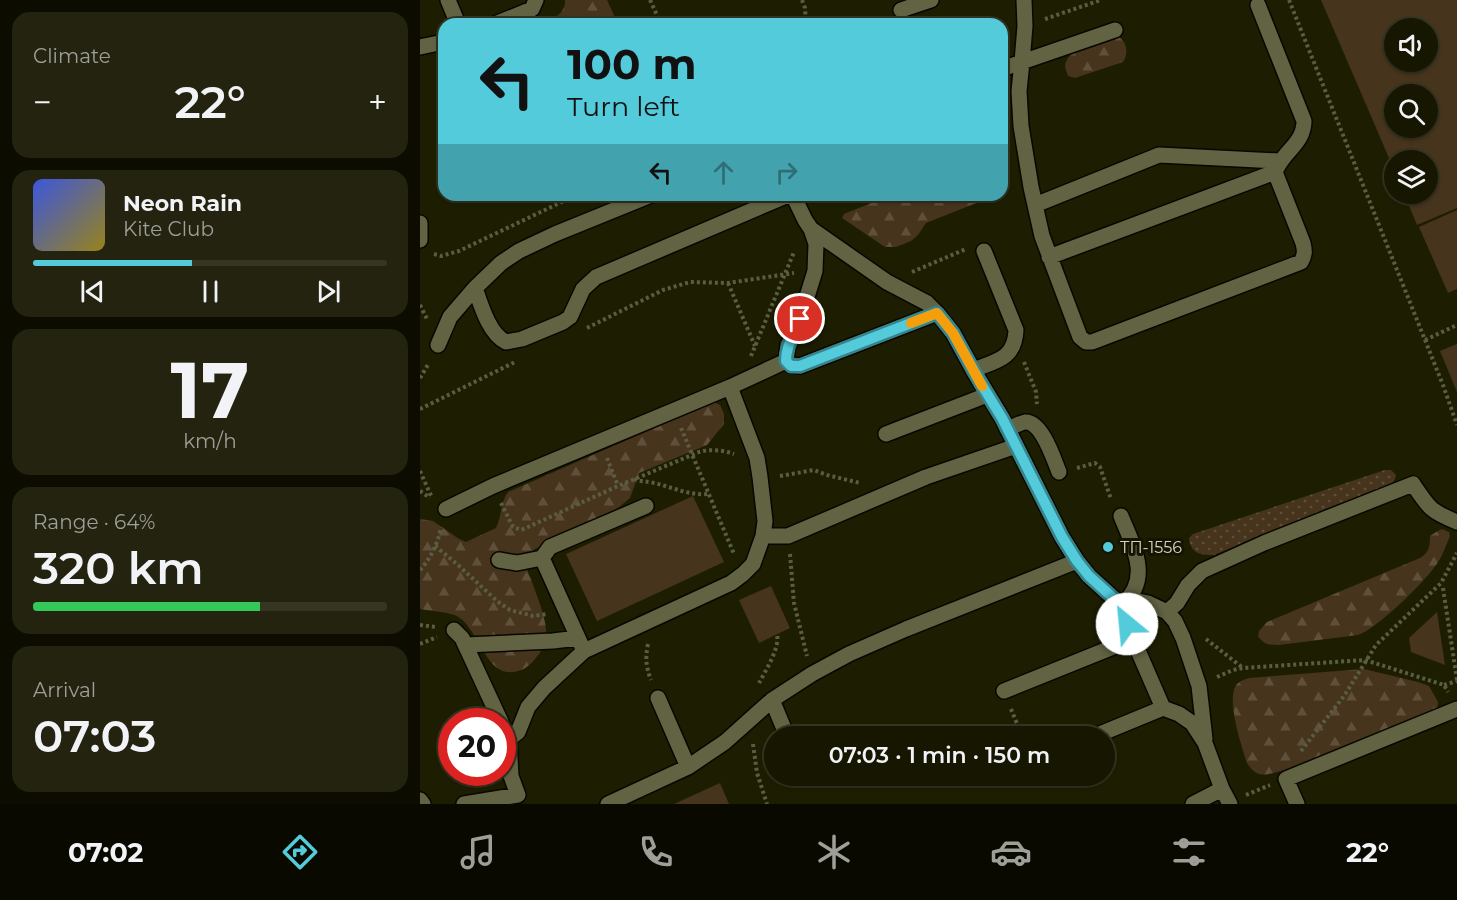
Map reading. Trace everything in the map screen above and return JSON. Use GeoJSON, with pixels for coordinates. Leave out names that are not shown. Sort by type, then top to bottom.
{"type":"FeatureCollection","features":[{"type":"Feature","properties":{"kind":"lane"},"geometry":{"type":"LineString","coordinates":[[448,0],[456,18]]}},
{"type":"Feature","properties":{"kind":"lane"},"geometry":{"type":"LineString","coordinates":[[510,18],[532,9],[536,0]]}},
{"type":"Feature","properties":{"kind":"lane"},"geometry":{"type":"LineString","coordinates":[[902,10],[931,0]]}},
{"type":"Feature","properties":{"kind":"lane"},"geometry":{"type":"LineString","coordinates":[[1024,0],[1025,26],[1019,91],[1021,126],[1035,205],[1049,256],[1080,337],[1086,342],[1092,342],[1301,262],[1305,251],[1303,243],[1277,167]]}},
{"type":"Feature","properties":{"kind":"lane"},"geometry":{"type":"LineString","coordinates":[[1049,256],[1277,167],[1304,131],[1304,122],[1258,5]]}},
{"type":"Feature","properties":{"kind":"lane"},"geometry":{"type":"LineString","coordinates":[[1008,67],[1115,30]]}},
{"type":"Feature","properties":{"kind":"lane"},"geometry":{"type":"LineString","coordinates":[[420,47],[438,43]]}},
{"type":"Feature","properties":{"kind":"lane"},"geometry":{"type":"LineString","coordinates":[[1035,205],[1160,156],[1277,167]]}},
{"type":"Feature","properties":{"kind":"lane"},"geometry":{"type":"LineString","coordinates":[[438,345],[450,317],[501,263],[519,251],[555,234],[636,201]]}},
{"type":"Feature","properties":{"kind":"lane"},"geometry":{"type":"LineString","coordinates":[[475,288],[485,315],[498,336],[506,342],[522,339],[570,317],[583,289],[596,277],[774,201]]}},
{"type":"Feature","properties":{"kind":"lane"},"geometry":{"type":"LineString","coordinates":[[786,361],[788,345],[796,332],[815,271],[816,244],[796,201]]}},
{"type":"Feature","properties":{"kind":"lane"},"geometry":{"type":"LineString","coordinates":[[420,224],[420,240]]}},
{"type":"Feature","properties":{"kind":"lane"},"geometry":{"type":"LineString","coordinates":[[808,225],[887,282],[927,303],[937,313],[953,333],[1077,561],[1089,576],[1125,602],[1148,603],[1167,612],[1175,621],[1199,686],[1205,743]]}},
{"type":"Feature","properties":{"kind":"lane"},"geometry":{"type":"LineString","coordinates":[[973,370],[1004,358],[1016,338],[1016,330],[984,251]]}},
{"type":"Feature","properties":{"kind":"lane"},"geometry":{"type":"LineString","coordinates":[[786,361],[791,366],[800,366],[937,313]]}},
{"type":"Feature","properties":{"kind":"lane"},"geometry":{"type":"LineString","coordinates":[[439,505],[493,486],[674,411],[786,361]]}},
{"type":"Feature","properties":{"kind":"lane"},"geometry":{"type":"LineString","coordinates":[[465,645],[553,641],[581,644],[642,625],[731,583],[743,574],[753,564],[763,536],[765,521],[757,458],[730,387]]}},
{"type":"Feature","properties":{"kind":"lane"},"geometry":{"type":"LineString","coordinates":[[886,434],[987,395]]}},
{"type":"Feature","properties":{"kind":"lane"},"geometry":{"type":"LineString","coordinates":[[1007,429],[1025,422],[1036,426],[1045,438],[1059,472]]}},
{"type":"Feature","properties":{"kind":"lane"},"geometry":{"type":"LineString","coordinates":[[763,536],[788,536],[926,477],[1016,446]]}},
{"type":"Feature","properties":{"kind":"lane"},"geometry":{"type":"LineString","coordinates":[[1167,612],[1202,571],[1264,543],[1413,484],[1430,508],[1457,522]]}},
{"type":"Feature","properties":{"kind":"lane"},"geometry":{"type":"LineString","coordinates":[[499,560],[517,563],[542,558],[550,547],[646,506]]}},
{"type":"Feature","properties":{"kind":"lane"},"geometry":{"type":"LineString","coordinates":[[1118,511],[1138,564],[1136,588],[1125,602]]}},
{"type":"Feature","properties":{"kind":"lane"},"geometry":{"type":"LineString","coordinates":[[542,558],[581,644]]}},
{"type":"Feature","properties":{"kind":"lane"},"geometry":{"type":"LineString","coordinates":[[608,804],[688,767],[725,742],[772,700],[812,674],[849,654],[1077,561]]}},
{"type":"Feature","properties":{"kind":"lane"},"geometry":{"type":"LineString","coordinates":[[1125,602],[1133,639],[1163,708]]}},
{"type":"Feature","properties":{"kind":"lane"},"geometry":{"type":"LineString","coordinates":[[454,630],[462,638],[495,708]]}},
{"type":"Feature","properties":{"kind":"lane"},"geometry":{"type":"LineString","coordinates":[[1004,691],[1133,639]]}},
{"type":"Feature","properties":{"kind":"lane"},"geometry":{"type":"LineString","coordinates":[[516,734],[528,707],[581,644]]}},
{"type":"Feature","properties":{"kind":"lane"},"geometry":{"type":"LineString","coordinates":[[658,698],[688,767]]}},
{"type":"Feature","properties":{"kind":"lane"},"geometry":{"type":"LineString","coordinates":[[772,700],[783,726]]}},
{"type":"Feature","properties":{"kind":"lane"},"geometry":{"type":"LineString","coordinates":[[1115,728],[1163,708],[1179,714],[1192,723],[1205,743],[1230,804]]}},
{"type":"Feature","properties":{"kind":"lane"},"geometry":{"type":"LineString","coordinates":[[1296,804],[1286,779],[1456,709]]}},
{"type":"Feature","properties":{"kind":"lane"},"geometry":{"type":"LineString","coordinates":[[464,804],[524,799],[516,785]]}},
{"type":"Feature","properties":{"kind":"lane"},"geometry":{"type":"LineString","coordinates":[[1193,804],[1222,789]]}},
{"type":"Feature","properties":{"kind":"lane"},"geometry":{"type":"LineString","coordinates":[[420,800],[423,804]]}},
{"type":"Feature","properties":{"kind":"path"},"geometry":{"type":"LineString","coordinates":[[650,0],[658,18]]}},
{"type":"Feature","properties":{"kind":"path"},"geometry":{"type":"LineString","coordinates":[[801,0],[805,8],[806,18]]}},
{"type":"Feature","properties":{"kind":"path"},"geometry":{"type":"LineString","coordinates":[[1025,26],[1101,0]]}},
{"type":"Feature","properties":{"kind":"path"},"geometry":{"type":"LineString","coordinates":[[1289,0],[1457,425]]}},
{"type":"Feature","properties":{"kind":"path"},"geometry":{"type":"LineString","coordinates":[[431,253],[441,256],[459,251],[564,201]]}},
{"type":"Feature","properties":{"kind":"path"},"geometry":{"type":"LineString","coordinates":[[730,387],[748,361],[784,274],[808,225]]}},
{"type":"Feature","properties":{"kind":"path"},"geometry":{"type":"LineString","coordinates":[[887,282],[966,249],[981,248],[984,251]]}},
{"type":"Feature","properties":{"kind":"path"},"geometry":{"type":"LineString","coordinates":[[579,332],[663,290],[690,282],[728,283],[815,271]]}},
{"type":"Feature","properties":{"kind":"path"},"geometry":{"type":"LineString","coordinates":[[728,283],[755,346]]}},
{"type":"Feature","properties":{"kind":"path"},"geometry":{"type":"LineString","coordinates":[[420,305],[430,325]]}},
{"type":"Feature","properties":{"kind":"path"},"geometry":{"type":"LineString","coordinates":[[1425,340],[1457,325]]}},
{"type":"Feature","properties":{"kind":"path"},"geometry":{"type":"LineString","coordinates":[[1012,348],[1028,369],[1038,408],[1036,426]]}},
{"type":"Feature","properties":{"kind":"path"},"geometry":{"type":"LineString","coordinates":[[420,409],[515,362]]}},
{"type":"Feature","properties":{"kind":"path"},"geometry":{"type":"LineString","coordinates":[[674,411],[743,574]]}},
{"type":"Feature","properties":{"kind":"path"},"geometry":{"type":"LineString","coordinates":[[599,441],[618,486]]}},
{"type":"Feature","properties":{"kind":"path"},"geometry":{"type":"LineString","coordinates":[[508,519],[513,527],[521,530],[634,479],[708,450],[727,451],[740,456],[760,477],[774,478],[814,470],[866,484],[876,490],[880,497]]}},
{"type":"Feature","properties":{"kind":"path"},"geometry":{"type":"LineString","coordinates":[[1059,472],[1095,463],[1100,467],[1118,511]]}},
{"type":"Feature","properties":{"kind":"path"},"geometry":{"type":"LineString","coordinates":[[420,471],[439,505],[439,538],[430,558],[420,570]]}},
{"type":"Feature","properties":{"kind":"path"},"geometry":{"type":"LineString","coordinates":[[634,479],[698,495],[708,494]]}},
{"type":"Feature","properties":{"kind":"path"},"geometry":{"type":"LineString","coordinates":[[788,536],[794,603],[812,674]]}},
{"type":"Feature","properties":{"kind":"path"},"geometry":{"type":"LineString","coordinates":[[435,546],[497,602],[510,610],[533,616],[566,611]]}},
{"type":"Feature","properties":{"kind":"path"},"geometry":{"type":"LineString","coordinates":[[1286,779],[1288,771],[1302,749],[1344,696],[1376,645],[1441,583],[1457,552]]}},
{"type":"Feature","properties":{"kind":"path"},"geometry":{"type":"LineString","coordinates":[[1199,686],[1233,670],[1243,668],[1365,660],[1444,685],[1457,680],[1443,588]]}},
{"type":"Feature","properties":{"kind":"path"},"geometry":{"type":"LineString","coordinates":[[642,625],[648,644],[645,655],[646,668],[658,698]]}},
{"type":"Feature","properties":{"kind":"path"},"geometry":{"type":"LineString","coordinates":[[757,689],[776,647],[777,634]]}},
{"type":"Feature","properties":{"kind":"path"},"geometry":{"type":"LineString","coordinates":[[1206,639],[1243,668]]}},
{"type":"Feature","properties":{"kind":"path"},"geometry":{"type":"LineString","coordinates":[[1444,685],[1456,709]]}},
{"type":"Feature","properties":{"kind":"path"},"geometry":{"type":"LineString","coordinates":[[1004,691],[1018,726]]}},
{"type":"Feature","properties":{"kind":"path"},"geometry":{"type":"LineString","coordinates":[[753,748],[766,804]]}},
{"type":"Feature","properties":{"kind":"green space"},"geometry":{"type":"Polygon","coordinates":[[[565,0],[607,0],[615,18],[554,18],[565,5],[565,0]]]}},
{"type":"Feature","properties":{"kind":"green space"},"geometry":{"type":"Polygon","coordinates":[[[1321,0],[1457,0],[1457,208],[1417,225],[1408,204],[1438,204],[1438,150],[1386,150],[1321,0]]]}},
{"type":"Feature","properties":{"kind":"green space"},"geometry":{"type":"Polygon","coordinates":[[[1117,36],[1126,48],[1123,62],[1075,78],[1068,76],[1065,67],[1067,60],[1077,50],[1117,36]]]}},
{"type":"Feature","properties":{"kind":"green space"},"geometry":{"type":"Polygon","coordinates":[[[876,201],[981,201],[926,223],[911,241],[896,247],[885,247],[842,218],[844,214],[876,201]]]}},
{"type":"Feature","properties":{"kind":"green space"},"geometry":{"type":"Polygon","coordinates":[[[1457,210],[1457,289],[1448,293],[1419,227],[1457,210]]]}},
{"type":"Feature","properties":{"kind":"green space"},"geometry":{"type":"Polygon","coordinates":[[[1457,344],[1457,392],[1440,351],[1457,344]]]}},
{"type":"Feature","properties":{"kind":"green space"},"geometry":{"type":"Polygon","coordinates":[[[714,402],[720,405],[724,414],[724,424],[707,445],[639,473],[630,498],[618,508],[535,549],[530,554],[527,568],[544,616],[546,635],[539,654],[526,667],[511,672],[500,670],[487,657],[472,631],[460,618],[447,613],[420,609],[420,519],[433,521],[466,542],[496,528],[508,492],[714,402]]]}},
{"type":"Feature","properties":{"kind":"green space"},"geometry":{"type":"Polygon","coordinates":[[[1385,470],[1391,470],[1396,475],[1390,486],[1214,555],[1197,552],[1190,543],[1189,538],[1193,534],[1385,470]]]}},
{"type":"Feature","properties":{"kind":"green space"},"geometry":{"type":"Polygon","coordinates":[[[693,496],[724,562],[597,621],[566,554],[693,496]]]}},
{"type":"Feature","properties":{"kind":"green space"},"geometry":{"type":"Polygon","coordinates":[[[1442,529],[1449,532],[1450,536],[1432,570],[1401,603],[1366,631],[1358,635],[1279,645],[1267,644],[1258,636],[1259,631],[1267,622],[1420,558],[1428,549],[1430,536],[1442,529]]]}},
{"type":"Feature","properties":{"kind":"green space"},"geometry":{"type":"Polygon","coordinates":[[[771,586],[790,628],[759,643],[739,600],[771,586]]]}},
{"type":"Feature","properties":{"kind":"green space"},"geometry":{"type":"Polygon","coordinates":[[[1437,612],[1445,665],[1411,652],[1409,638],[1437,612]]]}},
{"type":"Feature","properties":{"kind":"green space"},"geometry":{"type":"Polygon","coordinates":[[[1364,669],[1429,686],[1438,702],[1437,712],[1281,771],[1270,774],[1254,772],[1247,763],[1236,723],[1233,700],[1238,683],[1249,678],[1364,669]]]}},
{"type":"Feature","properties":{"kind":"green space"},"geometry":{"type":"Polygon","coordinates":[[[720,783],[729,804],[674,804],[720,783]]]}},
{"type":"Feature","properties":{"kind":"slow traffic"},"geometry":{"type":"LineString","coordinates":[[911,323],[937,313],[953,333],[982,386]]}},
{"type":"Feature","properties":{"kind":"place","name":"ТП-1556"},"geometry":{"type":"Point","coordinates":[1108,547]}},
{"type":"Feature","properties":{"kind":"route"},"geometry":{"type":"LineString","coordinates":[[800,319],[786,354],[786,361],[791,366],[800,366],[937,313],[953,333],[1002,418],[1062,537],[1089,576],[1121,605],[1127,624]]}}]}
